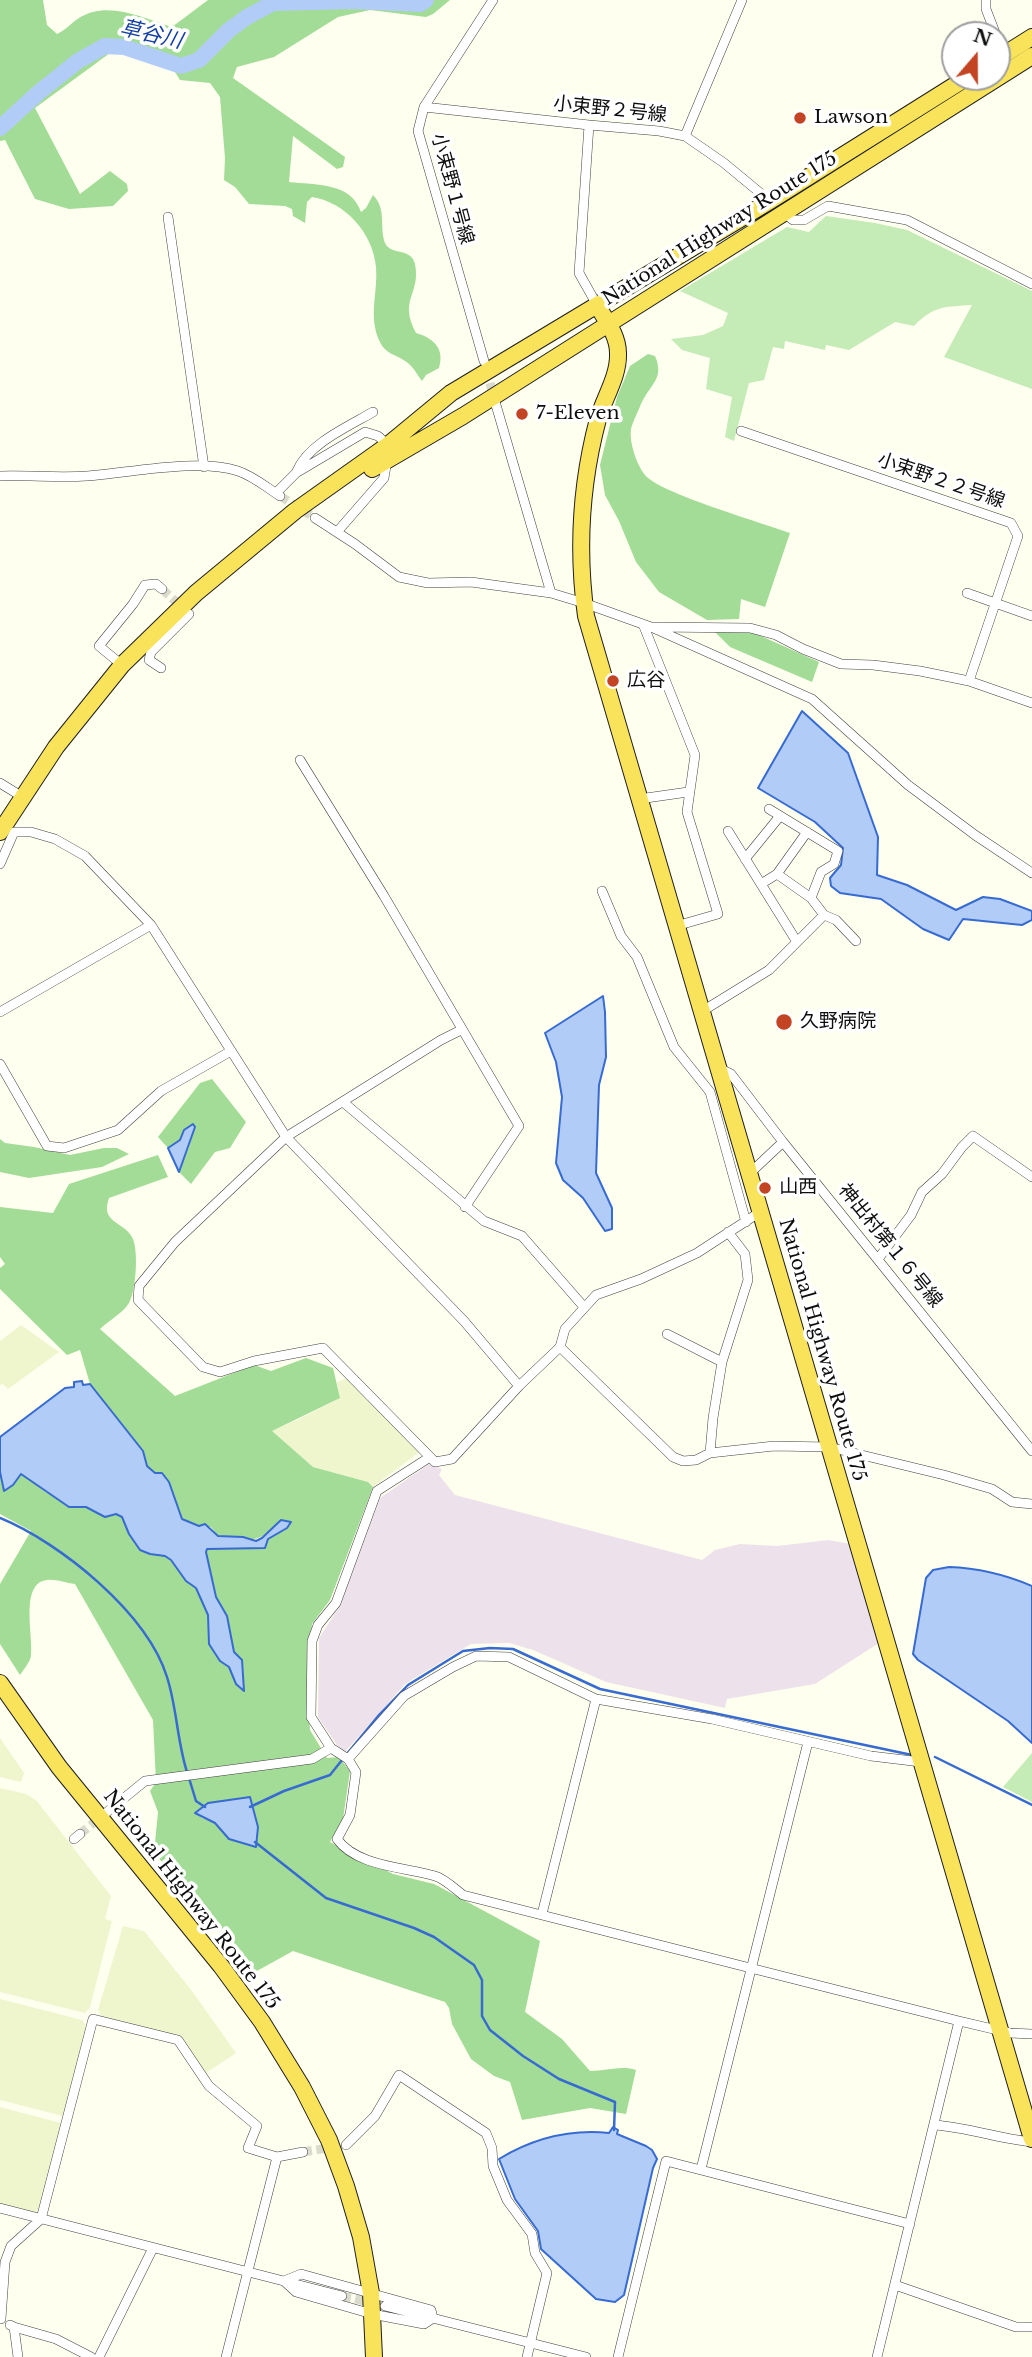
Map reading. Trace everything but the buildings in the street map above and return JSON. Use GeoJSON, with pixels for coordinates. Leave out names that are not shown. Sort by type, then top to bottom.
{"type":"FeatureCollection","features":[{"type":"Feature","properties":{"kind":"highway"},"geometry":{"type":"LineString","coordinates":[[1011,51],[1032,37]]}},
{"type":"Feature","properties":{"kind":"highway","name":"National Highway Route 175"},"geometry":{"type":"LineString","coordinates":[[387,452],[463,416],[1032,56]]}},
{"type":"Feature","properties":{"kind":"highway","name":"National Highway Route 175"},"geometry":{"type":"LineString","coordinates":[[6,829],[22,796],[56,747],[122,665],[196,593],[256,546],[299,521],[387,452],[452,393],[770,201],[946,91]]}},
{"type":"Feature","properties":{"kind":"highway","name":"National Highway Route 175"},"geometry":{"type":"LineString","coordinates":[[597,305],[615,337],[619,351],[616,369],[599,417],[583,500],[581,556],[584,603],[593,645],[1032,2140]]}},
{"type":"Feature","properties":{"kind":"highway","name":"National Highway Route 175"},"geometry":{"type":"LineString","coordinates":[[0,1683],[59,1767],[221,1966],[262,2022],[302,2087],[329,2140],[361,2237],[371,2293],[379,2310],[374,2357]]}},
{"type":"Feature","properties":{"kind":"street","name":"小束野１号線"},"geometry":{"type":"LineString","coordinates":[[484,361],[418,131],[424,107],[493,0]]}},
{"type":"Feature","properties":{"kind":"street"},"geometry":{"type":"LineString","coordinates":[[685,136],[742,0]]}},
{"type":"Feature","properties":{"kind":"street"},"geometry":{"type":"LineString","coordinates":[[986,0],[991,21]]}},
{"type":"Feature","properties":{"kind":"street","name":"小束野２号線"},"geometry":{"type":"LineString","coordinates":[[424,107],[685,136],[714,155],[770,201]]}},
{"type":"Feature","properties":{"kind":"street"},"geometry":{"type":"LineString","coordinates":[[589,125],[579,273],[597,305]]}},
{"type":"Feature","properties":{"kind":"street"},"geometry":{"type":"LineString","coordinates":[[817,192],[816,201],[823,209]]}},
{"type":"Feature","properties":{"kind":"street"},"geometry":{"type":"LineString","coordinates":[[784,213],[793,220],[804,219],[828,206],[907,220],[1032,284]]}},
{"type":"Feature","properties":{"kind":"street"},"geometry":{"type":"LineString","coordinates":[[168,217],[204,467]]}},
{"type":"Feature","properties":{"kind":"street"},"geometry":{"type":"LineString","coordinates":[[496,405],[551,593]]}},
{"type":"Feature","properties":{"kind":"street"},"geometry":{"type":"LineString","coordinates":[[296,473],[299,464],[329,437],[373,412]]}},
{"type":"Feature","properties":{"kind":"street","name":"小束野２２号線"},"geometry":{"type":"LineString","coordinates":[[740,431],[1011,523],[1018,536],[969,681]]}},
{"type":"Feature","properties":{"kind":"street"},"geometry":{"type":"LineString","coordinates":[[0,475],[84,476],[204,467],[236,470],[249,475],[278,495],[296,473],[365,432],[378,436],[387,452],[384,478],[337,532]]}},
{"type":"Feature","properties":{"kind":"street"},"geometry":{"type":"LineString","coordinates":[[316,518],[399,577],[428,583],[471,582],[551,593],[647,625],[812,699],[908,785],[1032,873]]}},
{"type":"Feature","properties":{"kind":"street"},"geometry":{"type":"LineString","coordinates":[[122,665],[99,646],[145,585],[156,583],[162,589]]}},
{"type":"Feature","properties":{"kind":"street"},"geometry":{"type":"LineString","coordinates":[[967,593],[1032,616]]}},
{"type":"Feature","properties":{"kind":"street"},"geometry":{"type":"LineString","coordinates":[[162,668],[149,660],[151,652],[189,614]]}},
{"type":"Feature","properties":{"kind":"street"},"geometry":{"type":"LineString","coordinates":[[647,625],[750,628],[776,635],[841,664],[920,671],[969,681],[1032,703]]}},
{"type":"Feature","properties":{"kind":"street"},"geometry":{"type":"LineString","coordinates":[[647,625],[695,755],[687,812],[718,914],[676,926]]}},
{"type":"Feature","properties":{"kind":"street"},"geometry":{"type":"LineString","coordinates":[[300,760],[384,895],[519,1126],[465,1207]]}},
{"type":"Feature","properties":{"kind":"street"},"geometry":{"type":"LineString","coordinates":[[0,783],[22,796]]}},
{"type":"Feature","properties":{"kind":"street"},"geometry":{"type":"LineString","coordinates":[[639,799],[688,792]]}},
{"type":"Feature","properties":{"kind":"street"},"geometry":{"type":"LineString","coordinates":[[769,809],[838,851],[834,864],[821,872],[811,898]]}},
{"type":"Feature","properties":{"kind":"street"},"geometry":{"type":"LineString","coordinates":[[745,859],[780,816]]}},
{"type":"Feature","properties":{"kind":"street"},"geometry":{"type":"LineString","coordinates":[[0,864],[6,829],[55,839],[86,856],[151,925],[286,1137],[464,1321],[519,1387]]}},
{"type":"Feature","properties":{"kind":"street"},"geometry":{"type":"LineString","coordinates":[[728,831],[797,942]]}},
{"type":"Feature","properties":{"kind":"street"},"geometry":{"type":"LineString","coordinates":[[761,884],[777,874],[807,832]]}},
{"type":"Feature","properties":{"kind":"street"},"geometry":{"type":"LineString","coordinates":[[777,874],[811,898],[824,915],[836,920],[856,941]]}},
{"type":"Feature","properties":{"kind":"street"},"geometry":{"type":"LineString","coordinates":[[602,891],[621,936],[637,957],[674,1047],[710,1092],[746,1222]]}},
{"type":"Feature","properties":{"kind":"street"},"geometry":{"type":"LineString","coordinates":[[701,1012],[769,970],[824,915]]}},
{"type":"Feature","properties":{"kind":"street"},"geometry":{"type":"LineString","coordinates":[[0,1012],[151,925]]}},
{"type":"Feature","properties":{"kind":"street"},"geometry":{"type":"LineString","coordinates":[[461,1030],[286,1137],[175,1242],[139,1286],[138,1300],[203,1367],[220,1372],[254,1361],[323,1348],[435,1462],[452,1459],[560,1347],[565,1329],[596,1295],[641,1279],[697,1253],[760,1212]]}},
{"type":"Feature","properties":{"kind":"street"},"geometry":{"type":"LineString","coordinates":[[0,1064],[47,1146],[64,1148],[118,1130],[161,1091],[231,1051]]}},
{"type":"Feature","properties":{"kind":"street","name":"神出村第１６号線"},"geometry":{"type":"LineString","coordinates":[[718,1067],[731,1074],[1032,1451]]}},
{"type":"Feature","properties":{"kind":"street"},"geometry":{"type":"LineString","coordinates":[[342,1102],[484,1222],[522,1236],[538,1251],[584,1307]]}},
{"type":"Feature","properties":{"kind":"street"},"geometry":{"type":"LineString","coordinates":[[878,1259],[911,1214],[922,1192],[942,1174],[973,1136],[1032,1177]]}},
{"type":"Feature","properties":{"kind":"street"},"geometry":{"type":"LineString","coordinates":[[749,1174],[783,1142]]}},
{"type":"Feature","properties":{"kind":"street"},"geometry":{"type":"LineString","coordinates":[[710,1453],[722,1362],[748,1280],[745,1254],[728,1232]]}},
{"type":"Feature","properties":{"kind":"street"},"geometry":{"type":"LineString","coordinates":[[667,1334],[722,1362]]}},
{"type":"Feature","properties":{"kind":"street"},"geometry":{"type":"LineString","coordinates":[[560,1347],[673,1457],[683,1461],[696,1460],[710,1453],[774,1446],[829,1447],[944,1475],[992,1489],[1012,1502],[1032,1504]]}},
{"type":"Feature","properties":{"kind":"street"},"geometry":{"type":"LineString","coordinates":[[430,1457],[377,1491],[336,1603],[318,1625],[312,1641],[310,1717],[331,1748],[348,1759],[356,1772],[350,1815],[337,1839],[344,1848],[392,1868],[438,1876],[463,1895],[959,2021],[1010,2033],[1032,2034]]}},
{"type":"Feature","properties":{"kind":"street"},"geometry":{"type":"LineString","coordinates":[[348,1759],[404,1696],[477,1656],[509,1657],[596,1699],[712,1719],[884,1758],[921,1762]]}},
{"type":"Feature","properties":{"kind":"street"},"geometry":{"type":"LineString","coordinates":[[542,1914],[596,1699]]}},
{"type":"Feature","properties":{"kind":"street"},"geometry":{"type":"LineString","coordinates":[[701,2169],[808,1742]]}},
{"type":"Feature","properties":{"kind":"street"},"geometry":{"type":"LineString","coordinates":[[107,1812],[145,1781],[312,1759],[331,1748]]}},
{"type":"Feature","properties":{"kind":"street"},"geometry":{"type":"LineString","coordinates":[[91,2357],[55,2339],[14,2327],[1,2318],[5,2262],[11,2246],[41,2219],[93,2019],[178,2039],[209,2086],[257,2126],[248,2148],[277,2157],[303,2152]]}},
{"type":"Feature","properties":{"kind":"street"},"geometry":{"type":"LineString","coordinates":[[877,2357],[959,2021]]}},
{"type":"Feature","properties":{"kind":"street"},"geometry":{"type":"LineString","coordinates":[[346,2145],[375,2116],[399,2075],[486,2133],[492,2148],[493,2165],[507,2200],[532,2234],[535,2253],[547,2273],[527,2357]]}},
{"type":"Feature","properties":{"kind":"street"},"geometry":{"type":"LineString","coordinates":[[934,2124],[956,2126],[975,2133],[1032,2140]]}},
{"type":"Feature","properties":{"kind":"street"},"geometry":{"type":"LineString","coordinates":[[226,2357],[277,2157]]}},
{"type":"Feature","properties":{"kind":"street"},"geometry":{"type":"LineString","coordinates":[[618,2357],[666,2161],[910,2224]]}},
{"type":"Feature","properties":{"kind":"street"},"geometry":{"type":"LineString","coordinates":[[0,2208],[342,2295]]}},
{"type":"Feature","properties":{"kind":"street"},"geometry":{"type":"LineString","coordinates":[[99,2357],[153,2248]]}},
{"type":"Feature","properties":{"kind":"street"},"geometry":{"type":"LineString","coordinates":[[284,2281],[301,2274],[431,2310],[433,2318]]}},
{"type":"Feature","properties":{"kind":"street"},"geometry":{"type":"LineString","coordinates":[[284,2281],[296,2292],[379,2310],[433,2318],[586,2357]]}},
{"type":"Feature","properties":{"kind":"street"},"geometry":{"type":"LineString","coordinates":[[895,2285],[1016,2327],[1032,2327]]}},
{"type":"Feature","properties":{"kind":"street"},"geometry":{"type":"LineString","coordinates":[[379,2310],[424,2324],[433,2318]]}},
{"type":"Feature","properties":{"kind":"street"},"geometry":{"type":"LineString","coordinates":[[14,2327],[18,2357]]}},
{"type":"Feature","properties":{"kind":"shaded area"},"geometry":{"type":"Polygon","coordinates":[[[429,1464],[442,1469],[439,1475],[455,1495],[702,1560],[715,1550],[740,1544],[777,1546],[828,1540],[851,1544],[879,1643],[815,1684],[727,1699],[725,1708],[606,1682],[533,1650],[509,1643],[471,1644],[405,1684],[345,1752],[318,1717],[319,1638],[340,1606],[380,1498],[429,1464]]]}},
{"type":"Feature","properties":{"kind":"green space"},"geometry":{"type":"Polygon","coordinates":[[[0,0],[43,0],[47,25],[57,34],[79,18],[102,11],[125,12],[172,27],[208,0],[450,0],[426,17],[370,10],[338,17],[274,57],[237,67],[233,78],[345,157],[343,167],[337,169],[293,136],[289,182],[341,190],[356,202],[361,212],[373,195],[377,200],[385,243],[392,249],[409,255],[415,264],[415,283],[409,304],[411,322],[416,333],[428,338],[439,349],[439,368],[426,375],[422,381],[409,364],[382,346],[374,324],[374,254],[355,221],[336,205],[312,197],[307,202],[305,223],[293,216],[292,209],[285,206],[249,204],[235,187],[224,180],[220,97],[210,83],[180,80],[165,56],[132,42],[125,42],[35,108],[80,194],[110,171],[127,184],[128,191],[113,206],[69,209],[35,199],[5,140],[0,141],[0,0]]]}},
{"type":"Feature","properties":{"kind":"green space"},"geometry":{"type":"Polygon","coordinates":[[[826,216],[907,230],[1032,291],[1032,389],[944,357],[972,305],[947,307],[928,314],[914,326],[895,322],[849,350],[826,345],[825,350],[785,341],[784,349],[773,347],[764,380],[749,383],[734,441],[725,437],[732,397],[706,389],[710,358],[682,350],[671,339],[703,335],[723,326],[728,313],[680,291],[787,227],[809,232],[826,216]]]}},
{"type":"Feature","properties":{"kind":"green space"},"geometry":{"type":"Polygon","coordinates":[[[648,354],[655,356],[658,364],[657,376],[641,404],[631,435],[634,454],[645,475],[690,499],[790,533],[765,607],[741,599],[739,619],[707,620],[659,592],[636,562],[605,495],[600,465],[617,397],[630,366],[648,354]]]}},
{"type":"Feature","properties":{"kind":"green space"},"geometry":{"type":"Polygon","coordinates":[[[714,631],[752,632],[819,662],[812,682],[730,647],[714,631]]]}},
{"type":"Feature","properties":{"kind":"green space"},"geometry":{"type":"Polygon","coordinates":[[[212,1079],[246,1122],[230,1148],[215,1152],[191,1184],[179,1172],[190,1144],[193,1125],[184,1130],[180,1140],[168,1148],[158,1137],[200,1083],[212,1079]]]}},
{"type":"Feature","properties":{"kind":"green space"},"geometry":{"type":"Polygon","coordinates":[[[0,1139],[5,1143],[70,1155],[104,1148],[117,1148],[129,1154],[102,1167],[29,1178],[0,1172],[0,1139]]]}},
{"type":"Feature","properties":{"kind":"green space"},"geometry":{"type":"Polygon","coordinates":[[[158,1155],[168,1177],[109,1198],[107,1206],[110,1217],[132,1237],[136,1270],[129,1303],[100,1329],[175,1396],[254,1365],[271,1371],[306,1358],[333,1368],[340,1398],[272,1431],[313,1467],[368,1482],[373,1487],[330,1600],[312,1624],[307,1677],[310,1730],[327,1758],[339,1757],[350,1771],[343,1819],[330,1842],[393,1874],[434,1884],[540,1941],[525,2012],[562,2039],[590,2071],[620,2068],[636,2070],[626,2114],[590,2108],[522,2120],[510,2082],[494,2076],[471,2059],[452,2024],[445,2002],[293,1951],[246,1977],[244,1954],[154,1853],[158,1812],[150,1791],[156,1782],[153,1720],[75,1584],[47,1580],[38,1583],[33,1590],[30,1600],[31,1656],[20,1675],[0,1644],[0,1584],[31,1531],[0,1514],[0,1472],[4,1491],[13,1485],[21,1474],[72,1508],[86,1507],[105,1517],[116,1514],[122,1517],[129,1534],[150,1554],[165,1556],[171,1560],[186,1581],[196,1588],[208,1615],[209,1644],[220,1661],[229,1667],[236,1684],[234,1652],[227,1616],[216,1597],[206,1552],[207,1549],[218,1547],[247,1549],[287,1528],[245,1539],[218,1536],[211,1527],[199,1526],[181,1519],[168,1482],[147,1466],[143,1450],[90,1384],[80,1350],[67,1355],[0,1289],[0,1268],[5,1264],[0,1257],[0,1207],[53,1213],[69,1184],[158,1155]],[[195,1812],[215,1823],[229,1839],[258,1827],[195,1812]]]}},
{"type":"Feature","properties":{"kind":"green space"},"geometry":{"type":"Polygon","coordinates":[[[21,1325],[59,1352],[8,1389],[3,1384],[0,1385],[0,1341],[21,1325]]]}},
{"type":"Feature","properties":{"kind":"green space"},"geometry":{"type":"Polygon","coordinates":[[[348,1378],[418,1450],[418,1453],[373,1487],[368,1482],[313,1467],[271,1431],[340,1398],[337,1382],[348,1378]]]}},
{"type":"Feature","properties":{"kind":"green space"},"geometry":{"type":"Polygon","coordinates":[[[0,1738],[24,1773],[21,1782],[0,1777],[0,1738]]]}},
{"type":"Feature","properties":{"kind":"green space"},"geometry":{"type":"Polygon","coordinates":[[[1032,1753],[1032,1802],[1003,1787],[1032,1753]]]}},
{"type":"Feature","properties":{"kind":"green space"},"geometry":{"type":"Polygon","coordinates":[[[0,1788],[26,1794],[36,1800],[111,1896],[105,1919],[112,1921],[90,2007],[85,2013],[0,1992],[0,1788]]]}},
{"type":"Feature","properties":{"kind":"green space"},"geometry":{"type":"Polygon","coordinates":[[[123,1926],[144,1931],[192,1991],[236,2053],[206,2073],[179,2036],[102,2018],[98,2010],[123,1926]]]}},
{"type":"Feature","properties":{"kind":"green space"},"geometry":{"type":"Polygon","coordinates":[[[0,1999],[82,2020],[86,2026],[63,2116],[0,2100],[0,1999]]]}},
{"type":"Feature","properties":{"kind":"green space"},"geometry":{"type":"Polygon","coordinates":[[[0,2107],[61,2123],[40,2209],[32,2214],[0,2206],[0,2107]]]}},
{"type":"Feature","properties":{"kind":"water"},"geometry":{"type":"Polygon","coordinates":[[[802,711],[848,753],[878,837],[877,875],[907,885],[956,910],[983,897],[1000,899],[1032,911],[1032,920],[1022,925],[963,919],[949,940],[923,929],[881,899],[840,893],[831,886],[830,878],[841,865],[843,848],[815,822],[758,788],[802,711]]]}},
{"type":"Feature","properties":{"kind":"water"},"geometry":{"type":"Polygon","coordinates":[[[603,996],[606,1057],[599,1085],[596,1173],[612,1208],[612,1229],[605,1231],[583,1198],[563,1180],[556,1163],[562,1097],[556,1062],[545,1033],[603,996]]]}},
{"type":"Feature","properties":{"kind":"water"},"geometry":{"type":"Polygon","coordinates":[[[193,1124],[195,1127],[179,1172],[168,1148],[180,1140],[184,1130],[193,1124]]]}},
{"type":"Feature","properties":{"kind":"water"},"geometry":{"type":"Polygon","coordinates":[[[82,1381],[83,1385],[90,1384],[143,1451],[147,1466],[155,1473],[162,1473],[169,1482],[182,1519],[199,1526],[205,1524],[218,1536],[243,1537],[256,1541],[281,1520],[291,1522],[287,1528],[268,1539],[265,1548],[207,1549],[206,1552],[216,1597],[227,1616],[234,1652],[242,1660],[244,1691],[236,1684],[229,1667],[220,1661],[209,1644],[208,1615],[196,1588],[186,1581],[171,1560],[140,1550],[122,1517],[116,1514],[105,1517],[86,1507],[69,1507],[21,1474],[13,1485],[4,1491],[0,1472],[0,1437],[65,1388],[74,1387],[74,1382],[82,1381]]]}},
{"type":"Feature","properties":{"kind":"water"},"geometry":{"type":"Polygon","coordinates":[[[949,1567],[991,1572],[1032,1586],[1032,1743],[1008,1721],[913,1654],[926,1578],[933,1570],[949,1567]]]}},
{"type":"Feature","properties":{"kind":"water"},"geometry":{"type":"Polygon","coordinates":[[[250,1797],[258,1827],[256,1847],[229,1839],[215,1823],[195,1813],[208,1803],[250,1797]]]}},
{"type":"Feature","properties":{"kind":"water"},"geometry":{"type":"Polygon","coordinates":[[[613,2127],[618,2130],[617,2134],[652,2150],[657,2159],[624,2295],[615,2302],[596,2299],[541,2249],[538,2231],[515,2199],[499,2159],[552,2137],[609,2133],[613,2127]]]}},
{"type":"Feature","properties":{"kind":"waterway","name":"草谷川"},"geometry":{"type":"LineString","coordinates":[[0,128],[78,61],[105,46],[124,47],[181,66],[199,60],[229,30],[273,3],[353,1],[420,4],[426,0]]}},
{"type":"Feature","properties":{"kind":"waterway"},"geometry":{"type":"LineString","coordinates":[[0,1518],[24,1529],[74,1562],[99,1583],[141,1629],[157,1653],[167,1677],[187,1772]]}},
{"type":"Feature","properties":{"kind":"waterway"},"geometry":{"type":"LineString","coordinates":[[346,1755],[408,1685],[463,1651],[490,1648],[513,1649],[600,1689],[912,1755]]}},
{"type":"Feature","properties":{"kind":"waterway"},"geometry":{"type":"LineString","coordinates":[[935,1757],[1032,1805]]}},
{"type":"Feature","properties":{"kind":"waterway"},"geometry":{"type":"LineString","coordinates":[[250,1807],[284,1791],[330,1775],[342,1760]]}},
{"type":"Feature","properties":{"kind":"waterway"},"geometry":{"type":"LineString","coordinates":[[189,1778],[196,1801],[205,1807]]}},
{"type":"Feature","properties":{"kind":"waterway"},"geometry":{"type":"LineString","coordinates":[[255,1842],[326,1898],[434,1937],[474,1965],[482,1980],[482,2016],[490,2030],[559,2079],[615,2102],[614,2130]]}},
{"type":"Feature","properties":{"kind":"tunnel"},"geometry":{"type":"LineString","coordinates":[[486,370],[495,400]]}},
{"type":"Feature","properties":{"kind":"tunnel"},"geometry":{"type":"LineString","coordinates":[[280,496],[315,518]]}},
{"type":"Feature","properties":{"kind":"tunnel"},"geometry":{"type":"LineString","coordinates":[[162,589],[184,609]]}},
{"type":"Feature","properties":{"kind":"tunnel"},"geometry":{"type":"LineString","coordinates":[[80,1834],[103,1815]]}},
{"type":"Feature","properties":{"kind":"tunnel"},"geometry":{"type":"LineString","coordinates":[[303,2152],[334,2147]]}},
{"type":"Feature","properties":{"kind":"tunnel"},"geometry":{"type":"LineString","coordinates":[[342,2296],[374,2303]]}},
{"type":"Feature","properties":{"kind":"place","name":"Lawson"},"geometry":{"type":"Point","coordinates":[800,118]}},
{"type":"Feature","properties":{"kind":"place","name":"7-Eleven"},"geometry":{"type":"Point","coordinates":[522,414]}},
{"type":"Feature","properties":{"kind":"place","name":"広谷"},"geometry":{"type":"Point","coordinates":[613,681]}},
{"type":"Feature","properties":{"kind":"place","name":"久野病院"},"geometry":{"type":"Point","coordinates":[784,1022]}},
{"type":"Feature","properties":{"kind":"place","name":"山西"},"geometry":{"type":"Point","coordinates":[765,1188]}}]}
